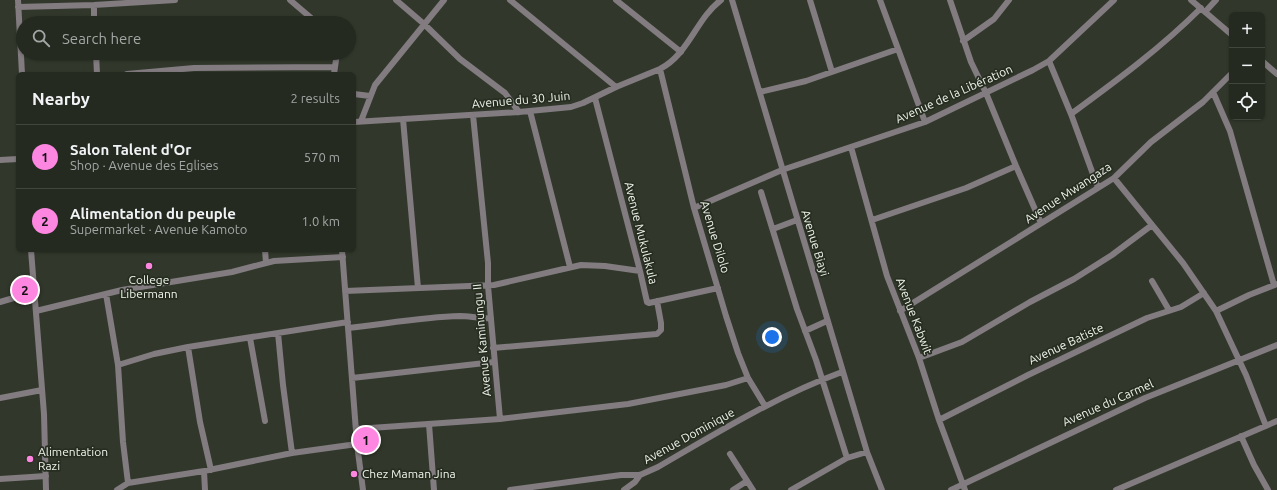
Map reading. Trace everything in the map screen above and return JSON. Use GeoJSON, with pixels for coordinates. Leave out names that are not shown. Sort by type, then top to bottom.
{"type":"FeatureCollection","features":[{"type":"Feature","properties":{"kind":"street"},"geometry":{"type":"LineString","coordinates":[[18,0],[19,16]]}},
{"type":"Feature","properties":{"kind":"street"},"geometry":{"type":"LineString","coordinates":[[18,7],[94,5],[175,0]]}},
{"type":"Feature","properties":{"kind":"street"},"geometry":{"type":"LineString","coordinates":[[290,0],[309,16]]}},
{"type":"Feature","properties":{"kind":"street"},"geometry":{"type":"LineString","coordinates":[[396,0],[460,58],[505,93],[519,112]]}},
{"type":"Feature","properties":{"kind":"street"},"geometry":{"type":"LineString","coordinates":[[357,122],[382,76],[444,0]]}},
{"type":"Feature","properties":{"kind":"street"},"geometry":{"type":"LineString","coordinates":[[510,0],[616,87]]}},
{"type":"Feature","properties":{"kind":"street"},"geometry":{"type":"LineString","coordinates":[[616,0],[681,52]]}},
{"type":"Feature","properties":{"kind":"street","name":"Avenue du 30 Juin"},"geometry":{"type":"LineString","coordinates":[[357,122],[519,112],[571,107],[583,104],[616,87],[660,69],[672,62],[681,52],[704,18],[721,0]]}},
{"type":"Feature","properties":{"kind":"street","name":"Avenue Biayi"},"geometry":{"type":"LineString","coordinates":[[732,0],[842,372],[867,452],[882,490]]}},
{"type":"Feature","properties":{"kind":"street"},"geometry":{"type":"LineString","coordinates":[[810,0],[832,72]]}},
{"type":"Feature","properties":{"kind":"street"},"geometry":{"type":"LineString","coordinates":[[880,0],[925,122]]}},
{"type":"Feature","properties":{"kind":"street"},"geometry":{"type":"LineString","coordinates":[[950,0],[963,42],[1042,223]]}},
{"type":"Feature","properties":{"kind":"street"},"geometry":{"type":"LineString","coordinates":[[963,42],[994,19],[1009,0]]}},
{"type":"Feature","properties":{"kind":"street","name":"Avenue de la Libération"},"geometry":{"type":"LineString","coordinates":[[694,208],[782,170],[925,122],[1033,70],[1048,60],[1114,0]]}},
{"type":"Feature","properties":{"kind":"street"},"geometry":{"type":"LineString","coordinates":[[1191,0],[1229,33]]}},
{"type":"Feature","properties":{"kind":"street"},"geometry":{"type":"LineString","coordinates":[[1071,114],[1145,59],[1216,0]]}},
{"type":"Feature","properties":{"kind":"street"},"geometry":{"type":"LineString","coordinates":[[94,5],[94,16]]}},
{"type":"Feature","properties":{"kind":"street"},"geometry":{"type":"LineString","coordinates":[[760,92],[832,72],[898,49]]}},
{"type":"Feature","properties":{"kind":"street"},"geometry":{"type":"LineString","coordinates":[[21,60],[22,72]]}},
{"type":"Feature","properties":{"kind":"street"},"geometry":{"type":"LineString","coordinates":[[97,60],[98,72]]}},
{"type":"Feature","properties":{"kind":"street"},"geometry":{"type":"LineString","coordinates":[[334,72],[336,60]]}},
{"type":"Feature","properties":{"kind":"street"},"geometry":{"type":"LineString","coordinates":[[1048,60],[1071,114],[1098,188]]}},
{"type":"Feature","properties":{"kind":"street"},"geometry":{"type":"LineString","coordinates":[[1265,64],[1276,73],[1277,78]]}},
{"type":"Feature","properties":{"kind":"street"},"geometry":{"type":"LineString","coordinates":[[150,72],[194,68],[335,67]]}},
{"type":"Feature","properties":{"kind":"street","name":"Avenue Dilolo"},"geometry":{"type":"LineString","coordinates":[[660,69],[694,208],[734,341],[748,378],[765,406]]}},
{"type":"Feature","properties":{"kind":"street","name":"Avenue Mwangaza"},"geometry":{"type":"LineString","coordinates":[[900,311],[1114,178],[1151,142],[1214,92],[1229,76]]}},
{"type":"Feature","properties":{"kind":"street"},"geometry":{"type":"LineString","coordinates":[[1214,92],[1230,130],[1276,285],[1254,293],[1216,311]]}},
{"type":"Feature","properties":{"kind":"street"},"geometry":{"type":"LineString","coordinates":[[356,94],[370,96]]}},
{"type":"Feature","properties":{"kind":"street","name":"Avenue Mukulakula"},"geometry":{"type":"LineString","coordinates":[[595,98],[647,302],[649,303],[718,288]]}},
{"type":"Feature","properties":{"kind":"street"},"geometry":{"type":"LineString","coordinates":[[530,111],[570,267]]}},
{"type":"Feature","properties":{"kind":"street","name":"Avenue Kaminungu II"},"geometry":{"type":"LineString","coordinates":[[473,115],[487,256],[490,318],[500,419]]}},
{"type":"Feature","properties":{"kind":"street"},"geometry":{"type":"LineString","coordinates":[[403,119],[418,288]]}},
{"type":"Feature","properties":{"kind":"street","name":"Avenue Kabwit"},"geometry":{"type":"LineString","coordinates":[[851,147],[872,220],[882,262],[919,358],[938,420],[964,487]]}},
{"type":"Feature","properties":{"kind":"street"},"geometry":{"type":"LineString","coordinates":[[0,160],[16,159]]}},
{"type":"Feature","properties":{"kind":"street"},"geometry":{"type":"LineString","coordinates":[[872,220],[966,188],[1016,166]]}},
{"type":"Feature","properties":{"kind":"street"},"geometry":{"type":"LineString","coordinates":[[1114,178],[1183,263],[1216,311],[1246,375],[1266,426]]}},
{"type":"Feature","properties":{"kind":"street"},"geometry":{"type":"LineString","coordinates":[[762,192],[805,331],[847,458]]}},
{"type":"Feature","properties":{"kind":"street"},"geometry":{"type":"LineString","coordinates":[[773,229],[797,220]]}},
{"type":"Feature","properties":{"kind":"street"},"geometry":{"type":"LineString","coordinates":[[919,358],[962,342],[1030,302],[1074,279],[1112,255],[1152,225]]}},
{"type":"Feature","properties":{"kind":"street"},"geometry":{"type":"LineString","coordinates":[[32,252],[42,390],[46,490]]}},
{"type":"Feature","properties":{"kind":"street"},"geometry":{"type":"LineString","coordinates":[[265,252],[266,263]]}},
{"type":"Feature","properties":{"kind":"street"},"geometry":{"type":"LineString","coordinates":[[342,252],[357,444],[363,490]]}},
{"type":"Feature","properties":{"kind":"street"},"geometry":{"type":"LineString","coordinates":[[36,311],[106,294],[246,269],[282,260],[342,257]]}},
{"type":"Feature","properties":{"kind":"street"},"geometry":{"type":"LineString","coordinates":[[345,290],[488,286],[588,264],[640,271]]}},
{"type":"Feature","properties":{"kind":"street"},"geometry":{"type":"LineString","coordinates":[[1152,281],[1169,310]]}},
{"type":"Feature","properties":{"kind":"street"},"geometry":{"type":"LineString","coordinates":[[0,302],[34,292]]}},
{"type":"Feature","properties":{"kind":"street","name":"Avenue Batiste"},"geometry":{"type":"LineString","coordinates":[[938,420],[1108,336],[1147,318],[1181,306],[1204,293]]}},
{"type":"Feature","properties":{"kind":"street"},"geometry":{"type":"LineString","coordinates":[[106,294],[118,365],[123,442],[128,483]]}},
{"type":"Feature","properties":{"kind":"street"},"geometry":{"type":"LineString","coordinates":[[493,348],[657,334],[661,330],[658,301]]}},
{"type":"Feature","properties":{"kind":"street"},"geometry":{"type":"LineString","coordinates":[[118,365],[154,354],[278,332],[442,317],[461,316],[490,318]]}},
{"type":"Feature","properties":{"kind":"street"},"geometry":{"type":"LineString","coordinates":[[805,331],[827,321]]}},
{"type":"Feature","properties":{"kind":"street"},"geometry":{"type":"LineString","coordinates":[[278,332],[292,453]]}},
{"type":"Feature","properties":{"kind":"street"},"geometry":{"type":"LineString","coordinates":[[250,338],[265,421]]}},
{"type":"Feature","properties":{"kind":"street","name":"Avenue du Carmel"},"geometry":{"type":"LineString","coordinates":[[951,490],[964,487],[1145,398],[1277,345]]}},
{"type":"Feature","properties":{"kind":"street"},"geometry":{"type":"LineString","coordinates":[[188,347],[200,422],[211,470]]}},
{"type":"Feature","properties":{"kind":"street"},"geometry":{"type":"LineString","coordinates":[[352,378],[494,362]]}},
{"type":"Feature","properties":{"kind":"street","name":"Avenue Dominique"},"geometry":{"type":"LineString","coordinates":[[510,490],[621,475],[640,475],[658,467],[765,406],[842,372]]}},
{"type":"Feature","properties":{"kind":"street"},"geometry":{"type":"LineString","coordinates":[[356,429],[500,419],[628,404],[726,385],[748,378]]}},
{"type":"Feature","properties":{"kind":"street"},"geometry":{"type":"LineString","coordinates":[[0,398],[42,390]]}},
{"type":"Feature","properties":{"kind":"street"},"geometry":{"type":"LineString","coordinates":[[1116,490],[1277,421]]}},
{"type":"Feature","properties":{"kind":"street"},"geometry":{"type":"LineString","coordinates":[[429,424],[434,490]]}},
{"type":"Feature","properties":{"kind":"street"},"geometry":{"type":"LineString","coordinates":[[1241,436],[1254,465],[1268,490]]}},
{"type":"Feature","properties":{"kind":"street"},"geometry":{"type":"LineString","coordinates":[[117,490],[128,483],[211,470],[292,453],[357,444]]}},
{"type":"Feature","properties":{"kind":"street"},"geometry":{"type":"LineString","coordinates":[[791,490],[847,458],[867,452]]}},
{"type":"Feature","properties":{"kind":"street"},"geometry":{"type":"LineString","coordinates":[[730,454],[753,490]]}},
{"type":"Feature","properties":{"kind":"street"},"geometry":{"type":"LineString","coordinates":[[204,471],[205,490]]}},
{"type":"Feature","properties":{"kind":"street"},"geometry":{"type":"LineString","coordinates":[[624,490],[635,482],[640,475]]}},
{"type":"Feature","properties":{"kind":"street"},"geometry":{"type":"LineString","coordinates":[[0,479],[46,476]]}},
{"type":"Feature","properties":{"kind":"street"},"geometry":{"type":"LineString","coordinates":[[733,490],[747,481]]}},
{"type":"Feature","properties":{"kind":"place","name":"College Libermann"},"geometry":{"type":"Point","coordinates":[149,266]}},
{"type":"Feature","properties":{"kind":"place","name":"Alimentation du peuple"},"geometry":{"type":"Point","coordinates":[25,290]}},
{"type":"Feature","properties":{"kind":"place","name":"Salon Talent d'Or"},"geometry":{"type":"Point","coordinates":[366,440]}},
{"type":"Feature","properties":{"kind":"place","name":"Alimentation Razi"},"geometry":{"type":"Point","coordinates":[30,459]}},
{"type":"Feature","properties":{"kind":"place","name":"Chez Maman Jina"},"geometry":{"type":"Point","coordinates":[354,474]}}]}
